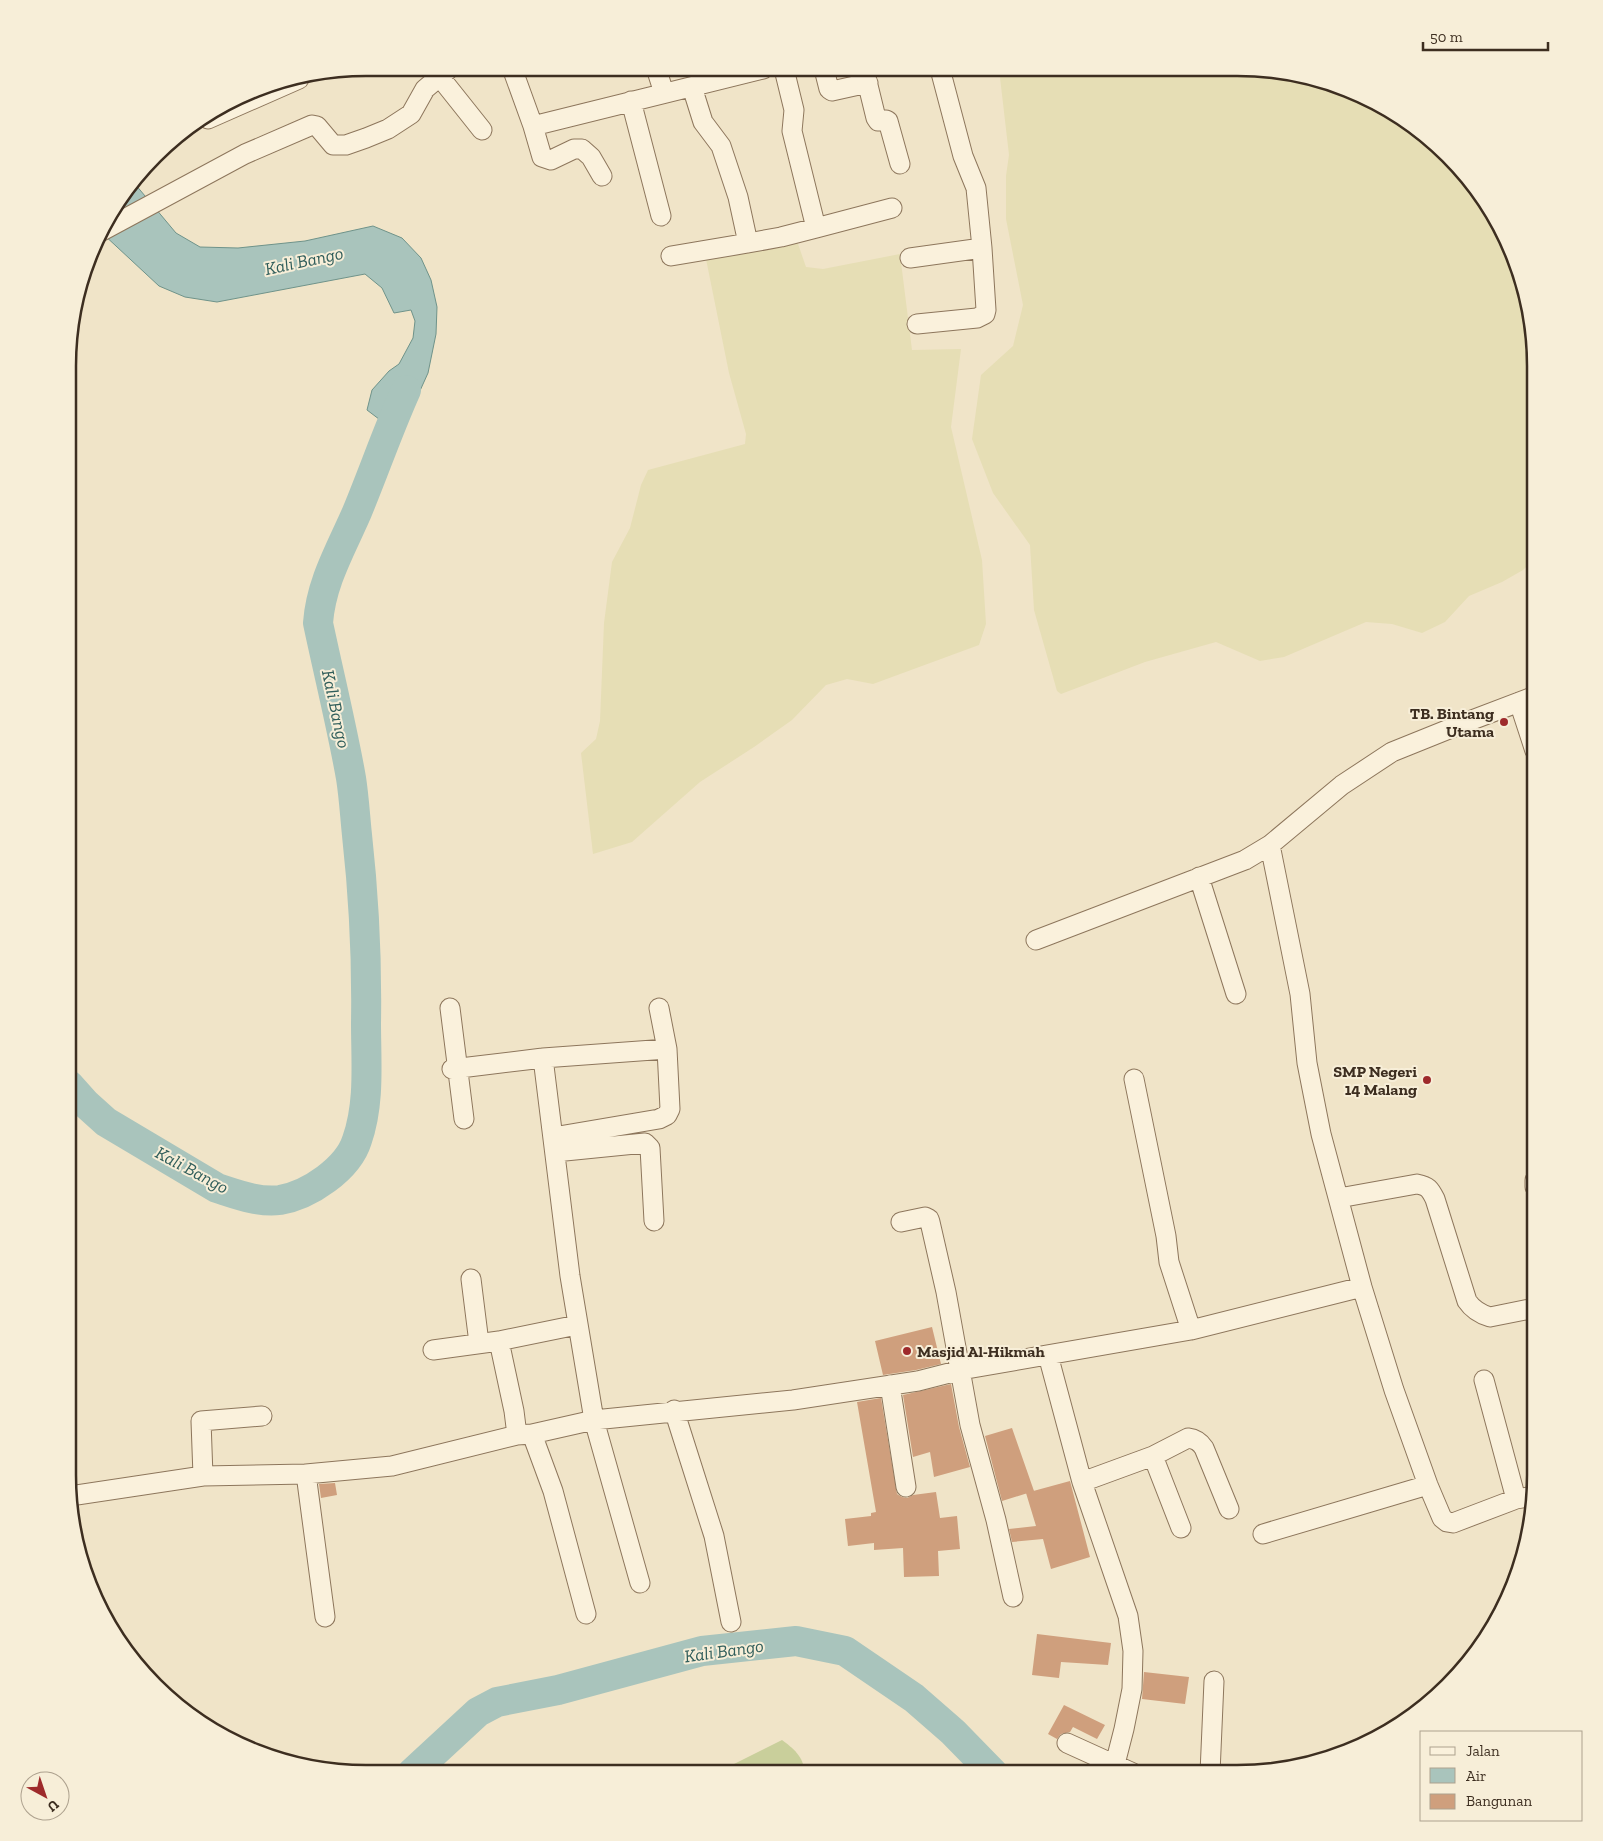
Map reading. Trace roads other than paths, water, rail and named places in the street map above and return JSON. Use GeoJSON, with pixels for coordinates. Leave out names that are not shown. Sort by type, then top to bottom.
{"type":"FeatureCollection","features":[{"type":"Feature","properties":{"kind":"street"},"geometry":{"type":"LineString","coordinates":[[113,225],[245,154],[312,125],[317,126],[332,145],[346,145],[388,129],[411,114],[425,89],[440,76]]}},
{"type":"Feature","properties":{"kind":"street"},"geometry":{"type":"LineString","coordinates":[[448,76],[482,130]]}},
{"type":"Feature","properties":{"kind":"street"},"geometry":{"type":"LineString","coordinates":[[515,76],[542,157],[552,160],[574,149],[582,149],[591,157],[602,176]]}},
{"type":"Feature","properties":{"kind":"street"},"geometry":{"type":"LineString","coordinates":[[659,76],[664,93]]}},
{"type":"Feature","properties":{"kind":"street"},"geometry":{"type":"LineString","coordinates":[[533,126],[734,76]]}},
{"type":"Feature","properties":{"kind":"street"},"geometry":{"type":"LineString","coordinates":[[786,76],[794,110],[792,131],[816,228]]}},
{"type":"Feature","properties":{"kind":"street"},"geometry":{"type":"LineString","coordinates":[[826,76],[829,89],[832,91],[866,76],[876,118],[878,122],[888,121],[900,164]]}},
{"type":"Feature","properties":{"kind":"street"},"geometry":{"type":"LineString","coordinates":[[917,324],[977,318],[985,314],[986,310],[976,188],[963,156],[942,76]]}},
{"type":"Feature","properties":{"kind":"street"},"geometry":{"type":"LineString","coordinates":[[692,87],[703,122],[720,146],[738,197],[748,243]]}},
{"type":"Feature","properties":{"kind":"street"},"geometry":{"type":"LineString","coordinates":[[631,101],[661,216]]}},
{"type":"Feature","properties":{"kind":"street"},"geometry":{"type":"LineString","coordinates":[[671,256],[782,237],[892,208]]}},
{"type":"Feature","properties":{"kind":"street"},"geometry":{"type":"LineString","coordinates":[[910,258],[982,248]]}},
{"type":"Feature","properties":{"kind":"street"},"geometry":{"type":"LineString","coordinates":[[1036,940],[1245,860],[1270,845],[1342,785],[1392,752],[1527,699]]}},
{"type":"Feature","properties":{"kind":"street"},"geometry":{"type":"LineString","coordinates":[[1270,845],[1300,994],[1307,1063],[1321,1134],[1362,1287],[1394,1390],[1428,1485],[1442,1518],[1449,1523],[1526,1498]]}},
{"type":"Feature","properties":{"kind":"street"},"geometry":{"type":"LineString","coordinates":[[1199,877],[1236,994]]}},
{"type":"Feature","properties":{"kind":"street"},"geometry":{"type":"LineString","coordinates":[[450,1008],[455,1069],[464,1119]]}},
{"type":"Feature","properties":{"kind":"street"},"geometry":{"type":"LineString","coordinates":[[554,1145],[659,1119],[667,1115],[670,1109],[667,1049],[659,1008]]}},
{"type":"Feature","properties":{"kind":"street"},"geometry":{"type":"LineString","coordinates":[[455,1069],[543,1058],[667,1049]]}},
{"type":"Feature","properties":{"kind":"street"},"geometry":{"type":"LineString","coordinates":[[543,1058],[577,1325],[594,1420],[640,1583]]}},
{"type":"Feature","properties":{"kind":"street"},"geometry":{"type":"LineString","coordinates":[[1134,1079],[1170,1262],[1191,1330]]}},
{"type":"Feature","properties":{"kind":"street"},"geometry":{"type":"LineString","coordinates":[[554,1145],[647,1144],[650,1148],[654,1221]]}},
{"type":"Feature","properties":{"kind":"street"},"geometry":{"type":"LineString","coordinates":[[1338,1198],[1417,1184],[1425,1185],[1430,1189],[1435,1199],[1471,1307],[1490,1318],[1527,1310]]}},
{"type":"Feature","properties":{"kind":"street"},"geometry":{"type":"LineString","coordinates":[[901,1222],[925,1217],[930,1222],[946,1292],[970,1425],[996,1520],[1013,1597]]}},
{"type":"Feature","properties":{"kind":"street"},"geometry":{"type":"LineString","coordinates":[[471,1279],[479,1343]]}},
{"type":"Feature","properties":{"kind":"street"},"geometry":{"type":"LineString","coordinates":[[77,1495],[202,1476],[306,1474],[392,1466],[594,1420],[674,1410],[793,1400],[918,1381],[961,1370],[1191,1330],[1362,1287]]}},
{"type":"Feature","properties":{"kind":"street"},"geometry":{"type":"LineString","coordinates":[[433,1350],[499,1341],[577,1325]]}},
{"type":"Feature","properties":{"kind":"street"},"geometry":{"type":"LineString","coordinates":[[499,1341],[514,1411],[553,1491],[586,1614]]}},
{"type":"Feature","properties":{"kind":"street"},"geometry":{"type":"LineString","coordinates":[[1048,1354],[1082,1482],[1128,1616],[1134,1651],[1132,1688],[1115,1764],[1067,1743]]}},
{"type":"Feature","properties":{"kind":"street"},"geometry":{"type":"LineString","coordinates":[[1484,1380],[1526,1497]]}},
{"type":"Feature","properties":{"kind":"street"},"geometry":{"type":"LineString","coordinates":[[890,1385],[906,1487]]}},
{"type":"Feature","properties":{"kind":"street"},"geometry":{"type":"LineString","coordinates":[[674,1410],[714,1536],[730,1622]]}},
{"type":"Feature","properties":{"kind":"street"},"geometry":{"type":"LineString","coordinates":[[202,1476],[201,1422],[262,1416]]}},
{"type":"Feature","properties":{"kind":"street"},"geometry":{"type":"LineString","coordinates":[[1082,1482],[1153,1456],[1188,1438],[1196,1440],[1204,1448],[1229,1510]]}},
{"type":"Feature","properties":{"kind":"street"},"geometry":{"type":"LineString","coordinates":[[1153,1456],[1181,1528]]}},
{"type":"Feature","properties":{"kind":"street"},"geometry":{"type":"LineString","coordinates":[[306,1474],[325,1617]]}},
{"type":"Feature","properties":{"kind":"street"},"geometry":{"type":"LineString","coordinates":[[1263,1534],[1428,1485]]}},
{"type":"Feature","properties":{"kind":"street"},"geometry":{"type":"LineString","coordinates":[[1210,1765],[1214,1681]]}},
{"type":"Feature","properties":{"kind":"water"},"geometry":{"type":"Polygon","coordinates":[[[138,188],[176,233],[200,247],[238,248],[305,241],[373,226],[402,238],[421,258],[431,280],[437,307],[436,334],[428,373],[400,435],[367,410],[372,390],[389,371],[399,364],[413,338],[415,321],[411,310],[394,313],[382,288],[365,274],[217,302],[185,297],[159,286],[106,237],[125,205],[138,188]]]}},
{"type":"Feature","properties":{"kind":"waterway","name":"Kali Bango"},"geometry":{"type":"LineString","coordinates":[[76,1093],[106,1122],[217,1188],[248,1197],[272,1201],[303,1193],[326,1179],[345,1161],[352,1151],[361,1126],[366,1097],[366,976],[363,906],[351,778],[318,623],[327,580],[357,512],[406,390]]}},
{"type":"Feature","properties":{"kind":"waterway","name":"Kali Bango"},"geometry":{"type":"LineString","coordinates":[[421,1765],[478,1712],[497,1702],[558,1690],[702,1651],[796,1641],[845,1651],[914,1698],[953,1732],[985,1765]]}},
{"type":"Feature","properties":{"kind":"place","name":"TB. Bintang Utama"},"geometry":{"type":"Point","coordinates":[1504,722]}},
{"type":"Feature","properties":{"kind":"place","name":"SMP Negeri 14 Malang"},"geometry":{"type":"Point","coordinates":[1427,1080]}},
{"type":"Feature","properties":{"kind":"place","name":"Masjid Al-Hikmah"},"geometry":{"type":"Point","coordinates":[907,1351]}}]}
